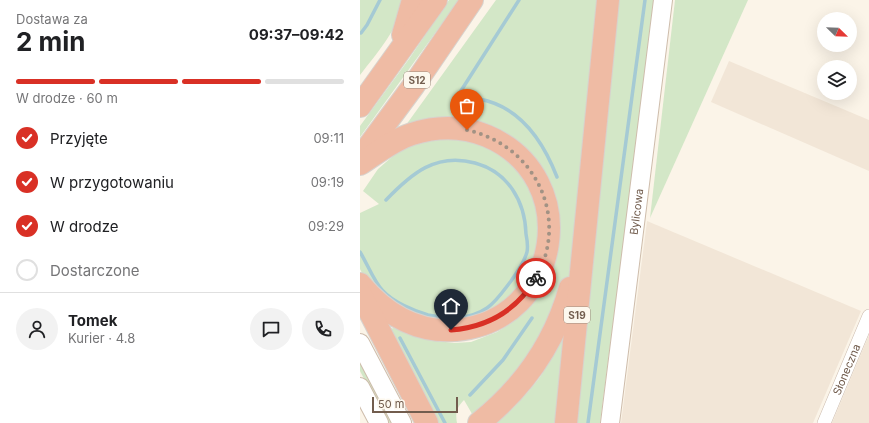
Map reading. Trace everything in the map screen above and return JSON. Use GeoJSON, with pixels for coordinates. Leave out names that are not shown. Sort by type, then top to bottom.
{"type":"FeatureCollection","features":[{"type":"Feature","properties":{"kind":"highway"},"geometry":{"type":"LineString","coordinates":[[395,57],[414,0]]}},
{"type":"Feature","properties":{"kind":"highway","name":"S12"},"geometry":{"type":"LineString","coordinates":[[360,106],[436,0]]}},
{"type":"Feature","properties":{"kind":"highway","name":"S12"},"geometry":{"type":"LineString","coordinates":[[360,158],[414,85],[472,0]]}},
{"type":"Feature","properties":{"kind":"highway","name":"S19"},"geometry":{"type":"LineString","coordinates":[[566,423],[608,0]]}},
{"type":"Feature","properties":{"kind":"highway"},"geometry":{"type":"LineString","coordinates":[[360,164],[394,142],[412,134],[443,128],[475,132],[506,146],[530,169],[545,199],[550,229],[548,248],[544,263],[526,294],[513,307],[499,317],[474,327],[443,330],[414,325],[384,309],[360,284]]}},
{"type":"Feature","properties":{"kind":"highway"},"geometry":{"type":"LineString","coordinates":[[480,423],[508,397],[523,380],[544,350],[556,328],[572,281],[587,206]]}},
{"type":"Feature","properties":{"kind":"highway"},"geometry":{"type":"LineString","coordinates":[[360,294],[427,423]]}},
{"type":"Feature","properties":{"kind":"street","name":"Bylicowa"},"geometry":{"type":"LineString","coordinates":[[610,423],[663,0]]}},
{"type":"Feature","properties":{"kind":"street","name":"Słoneczna"},"geometry":{"type":"LineString","coordinates":[[824,423],[869,316]]}},
{"type":"Feature","properties":{"kind":"street"},"geometry":{"type":"LineString","coordinates":[[360,342],[402,423]]}},
{"type":"Feature","properties":{"kind":"street"},"geometry":{"type":"LineString","coordinates":[[360,387],[379,423]]}},
{"type":"Feature","properties":{"kind":"shaded area"},"geometry":{"type":"Polygon","coordinates":[[[729,61],[817,98],[817,100],[822,100],[869,120],[869,171],[711,102],[729,61]]]}},
{"type":"Feature","properties":{"kind":"shaded area"},"geometry":{"type":"Polygon","coordinates":[[[647,221],[861,311],[813,423],[621,423],[647,221]]]}},
{"type":"Feature","properties":{"kind":"shaded area"},"geometry":{"type":"Polygon","coordinates":[[[869,335],[869,423],[832,423],[869,335]]]}},
{"type":"Feature","properties":{"kind":"green space"},"geometry":{"type":"Polygon","coordinates":[[[360,0],[405,0],[398,21],[380,49],[360,75],[360,0]]]}},
{"type":"Feature","properties":{"kind":"green space"},"geometry":{"type":"Polygon","coordinates":[[[449,0],[459,0],[360,137],[360,126],[409,59],[449,0]]]}},
{"type":"Feature","properties":{"kind":"green space"},"geometry":{"type":"Polygon","coordinates":[[[496,0],[601,0],[569,276],[553,325],[533,360],[475,419],[464,400],[457,410],[457,423],[436,423],[389,329],[394,328],[437,341],[454,343],[471,342],[497,332],[510,324],[535,301],[546,283],[556,255],[556,220],[518,145],[406,125],[496,0]]]}},
{"type":"Feature","properties":{"kind":"green space"},"geometry":{"type":"Polygon","coordinates":[[[617,0],[655,0],[600,423],[574,423],[617,0]]]}},
{"type":"Feature","properties":{"kind":"green space"},"geometry":{"type":"Polygon","coordinates":[[[675,0],[748,0],[650,218],[675,0]]]}},
{"type":"Feature","properties":{"kind":"green space"},"geometry":{"type":"Polygon","coordinates":[[[433,137],[480,141],[514,163],[539,205],[540,243],[525,282],[497,309],[437,324],[383,300],[360,269],[360,213],[379,204],[363,191],[378,169],[400,150],[433,137]]]}},
{"type":"Feature","properties":{"kind":"green space"},"geometry":{"type":"Polygon","coordinates":[[[568,321],[561,423],[497,423],[515,406],[542,374],[553,355],[568,321]]]}},
{"type":"Feature","properties":{"kind":"green space"},"geometry":{"type":"Polygon","coordinates":[[[360,358],[395,423],[387,423],[360,371],[360,358]]]}},
{"type":"Feature","properties":{"kind":"waterway"},"geometry":{"type":"LineString","coordinates":[[361,33],[367,25],[380,0]]}},
{"type":"Feature","properties":{"kind":"waterway"},"geometry":{"type":"LineString","coordinates":[[519,0],[457,97],[476,98],[493,103],[518,117],[537,138],[557,177]]}},
{"type":"Feature","properties":{"kind":"waterway"},"geometry":{"type":"LineString","coordinates":[[588,423],[645,0]]}},
{"type":"Feature","properties":{"kind":"waterway"},"geometry":{"type":"LineString","coordinates":[[360,252],[380,287],[392,299],[410,309],[428,315],[450,318],[466,317],[487,308],[500,296],[526,256],[527,245],[525,222],[518,199],[505,181],[497,173],[487,167],[461,160],[448,160],[436,163],[415,174],[395,190],[386,200]]}},
{"type":"Feature","properties":{"kind":"waterway"},"geometry":{"type":"LineString","coordinates":[[470,395],[503,360],[532,318]]}},
{"type":"Feature","properties":{"kind":"waterway"},"geometry":{"type":"LineString","coordinates":[[400,338],[445,423]]}},
{"type":"Feature","properties":{"kind":"way so far"},"geometry":{"type":"LineString","coordinates":[[467,130],[492,138],[506,146],[530,169],[538,183],[547,206],[550,229],[548,248],[544,263],[536,278]]}},
{"type":"Feature","properties":{"kind":"route"},"geometry":{"type":"LineString","coordinates":[[451,330],[474,327],[499,317],[513,307],[526,294],[536,278]]}}]}
